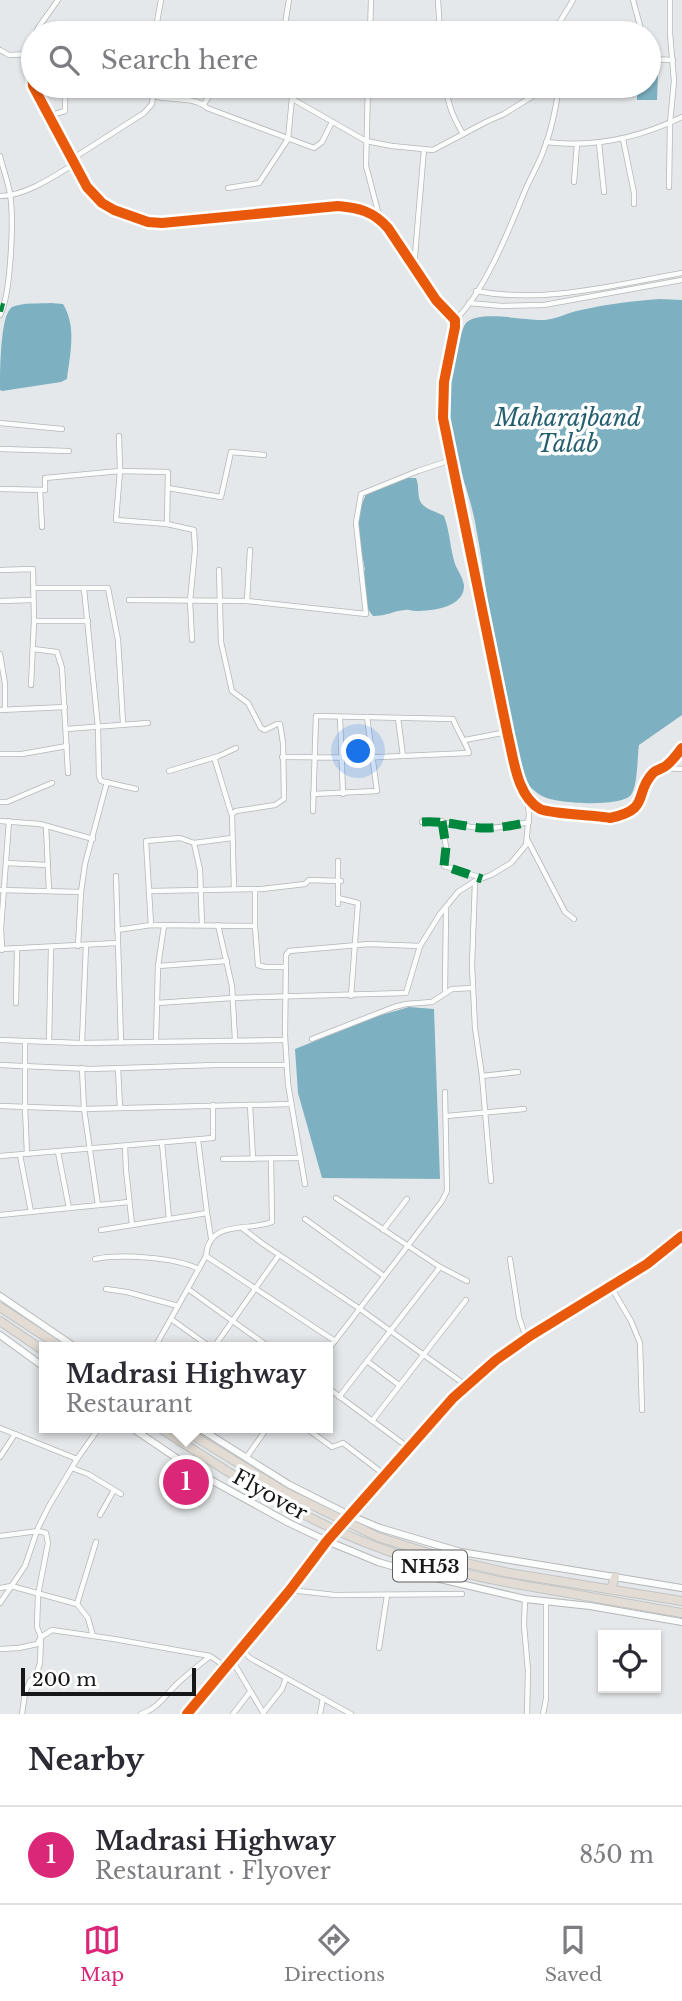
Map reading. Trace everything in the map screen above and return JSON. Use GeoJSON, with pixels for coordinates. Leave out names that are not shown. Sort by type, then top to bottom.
{"type":"FeatureCollection","features":[{"type":"Feature","properties":{"kind":"highway"},"geometry":{"type":"LineString","coordinates":[[0,1307],[53,1342]]}},
{"type":"Feature","properties":{"kind":"highway"},"geometry":{"type":"LineString","coordinates":[[0,1321],[39,1348]]}},
{"type":"Feature","properties":{"kind":"highway","name":"Flyover"},"geometry":{"type":"LineString","coordinates":[[168,1433],[279,1503],[352,1538],[435,1567],[545,1589],[591,1602]]}},
{"type":"Feature","properties":{"kind":"highway","name":"Flyover"},"geometry":{"type":"LineString","coordinates":[[189,1433],[285,1492],[377,1537],[444,1558],[509,1573],[611,1588]]}},
{"type":"Feature","properties":{"kind":"highway"},"geometry":{"type":"LineString","coordinates":[[611,1588],[615,1577]]}},
{"type":"Feature","properties":{"kind":"highway","name":"NH53"},"geometry":{"type":"LineString","coordinates":[[611,1588],[682,1601]]}},
{"type":"Feature","properties":{"kind":"highway","name":"NH53"},"geometry":{"type":"LineString","coordinates":[[591,1602],[682,1613]]}},
{"type":"Feature","properties":{"kind":"street"},"geometry":{"type":"LineString","coordinates":[[43,21],[58,0]]}},
{"type":"Feature","properties":{"kind":"street"},"geometry":{"type":"LineString","coordinates":[[158,21],[162,0]]}},
{"type":"Feature","properties":{"kind":"street"},"geometry":{"type":"LineString","coordinates":[[286,21],[289,0]]}},
{"type":"Feature","properties":{"kind":"street"},"geometry":{"type":"LineString","coordinates":[[370,21],[371,0]]}},
{"type":"Feature","properties":{"kind":"street"},"geometry":{"type":"LineString","coordinates":[[438,0],[439,21]]}},
{"type":"Feature","properties":{"kind":"street"},"geometry":{"type":"LineString","coordinates":[[633,0],[639,21]]}},
{"type":"Feature","properties":{"kind":"street"},"geometry":{"type":"LineString","coordinates":[[669,187],[674,82],[670,0]]}},
{"type":"Feature","properties":{"kind":"street"},"geometry":{"type":"LineString","coordinates":[[560,21],[571,1]]}},
{"type":"Feature","properties":{"kind":"street"},"geometry":{"type":"LineString","coordinates":[[0,50],[9,55],[21,54]]}},
{"type":"Feature","properties":{"kind":"street"},"geometry":{"type":"LineString","coordinates":[[661,60],[673,61]]}},
{"type":"Feature","properties":{"kind":"street"},"geometry":{"type":"LineString","coordinates":[[39,98],[87,187],[102,203],[148,222],[179,222],[338,206],[370,212],[380,219],[436,300],[455,320],[443,382],[443,418],[507,732],[527,797],[529,814],[526,845],[511,863],[458,892],[420,946],[406,993],[157,1003]]}},
{"type":"Feature","properties":{"kind":"street"},"geometry":{"type":"LineString","coordinates":[[48,116],[65,111],[65,98]]}},
{"type":"Feature","properties":{"kind":"street"},"geometry":{"type":"LineString","coordinates":[[0,196],[11,196],[52,177],[144,113],[152,104],[153,98]]}},
{"type":"Feature","properties":{"kind":"street"},"geometry":{"type":"LineString","coordinates":[[170,98],[204,104],[207,108],[314,148],[322,142],[332,122]]}},
{"type":"Feature","properties":{"kind":"street"},"geometry":{"type":"LineString","coordinates":[[204,104],[208,98]]}},
{"type":"Feature","properties":{"kind":"street"},"geometry":{"type":"LineString","coordinates":[[228,188],[259,183],[288,139],[292,98],[366,141],[433,150],[505,114],[530,98]]}},
{"type":"Feature","properties":{"kind":"street"},"geometry":{"type":"LineString","coordinates":[[368,98],[366,166],[380,219]]}},
{"type":"Feature","properties":{"kind":"street"},"geometry":{"type":"LineString","coordinates":[[447,98],[453,117],[463,134]]}},
{"type":"Feature","properties":{"kind":"street"},"geometry":{"type":"LineString","coordinates":[[455,320],[465,310],[504,239],[546,142],[557,98]]}},
{"type":"Feature","properties":{"kind":"street"},"geometry":{"type":"LineString","coordinates":[[546,142],[577,144],[623,139],[682,117]]}},
{"type":"Feature","properties":{"kind":"street"},"geometry":{"type":"LineString","coordinates":[[623,139],[634,204]]}},
{"type":"Feature","properties":{"kind":"street"},"geometry":{"type":"LineString","coordinates":[[599,143],[604,192]]}},
{"type":"Feature","properties":{"kind":"street"},"geometry":{"type":"LineString","coordinates":[[574,182],[577,144]]}},
{"type":"Feature","properties":{"kind":"street"},"geometry":{"type":"LineString","coordinates":[[414,267],[424,149]]}},
{"type":"Feature","properties":{"kind":"street"},"geometry":{"type":"LineString","coordinates":[[0,156],[11,196],[10,269],[0,315]]}},
{"type":"Feature","properties":{"kind":"street"},"geometry":{"type":"LineString","coordinates":[[476,291],[499,296],[544,296],[682,273]]}},
{"type":"Feature","properties":{"kind":"street"},"geometry":{"type":"LineString","coordinates":[[469,303],[502,306],[544,304],[682,280]]}},
{"type":"Feature","properties":{"kind":"street"},"geometry":{"type":"LineString","coordinates":[[0,423],[62,429]]}},
{"type":"Feature","properties":{"kind":"street"},"geometry":{"type":"LineString","coordinates":[[119,436],[120,471],[116,520],[167,524],[194,530],[195,550],[190,601],[192,640]]}},
{"type":"Feature","properties":{"kind":"street"},"geometry":{"type":"LineString","coordinates":[[0,449],[69,451]]}},
{"type":"Feature","properties":{"kind":"street"},"geometry":{"type":"LineString","coordinates":[[167,488],[221,497],[231,452],[264,454]]}},
{"type":"Feature","properties":{"kind":"street"},"geometry":{"type":"LineString","coordinates":[[129,600],[247,601],[366,614],[356,523],[361,494],[451,460]]}},
{"type":"Feature","properties":{"kind":"street"},"geometry":{"type":"LineString","coordinates":[[0,489],[45,490],[46,478],[120,471],[168,472],[167,524]]}},
{"type":"Feature","properties":{"kind":"street"},"geometry":{"type":"LineString","coordinates":[[40,490],[42,527]]}},
{"type":"Feature","properties":{"kind":"street"},"geometry":{"type":"LineString","coordinates":[[247,601],[250,550]]}},
{"type":"Feature","properties":{"kind":"street"},"geometry":{"type":"LineString","coordinates":[[0,570],[33,569],[31,685]]}},
{"type":"Feature","properties":{"kind":"street"},"geometry":{"type":"LineString","coordinates":[[219,570],[221,642],[232,691],[248,703],[261,728],[265,730],[280,724],[283,743],[284,799],[275,806],[236,811],[232,814]]}},
{"type":"Feature","properties":{"kind":"street"},"geometry":{"type":"LineString","coordinates":[[33,588],[110,591],[118,640],[123,723]]}},
{"type":"Feature","properties":{"kind":"street"},"geometry":{"type":"LineString","coordinates":[[84,589],[98,727],[99,776],[102,781],[136,789]]}},
{"type":"Feature","properties":{"kind":"street"},"geometry":{"type":"LineString","coordinates":[[0,601],[33,600]]}},
{"type":"Feature","properties":{"kind":"street"},"geometry":{"type":"LineString","coordinates":[[34,621],[88,621]]}},
{"type":"Feature","properties":{"kind":"street"},"geometry":{"type":"LineString","coordinates":[[32,649],[57,652],[62,668],[68,773]]}},
{"type":"Feature","properties":{"kind":"street"},"geometry":{"type":"LineString","coordinates":[[0,654],[5,684],[2,710],[65,707]]}},
{"type":"Feature","properties":{"kind":"street"},"geometry":{"type":"LineString","coordinates":[[282,757],[314,757],[341,758],[469,753],[465,740],[460,736],[453,719],[316,716],[314,757],[313,811]]}},
{"type":"Feature","properties":{"kind":"street"},"geometry":{"type":"LineString","coordinates":[[340,717],[343,794]]}},
{"type":"Feature","properties":{"kind":"street"},"geometry":{"type":"LineString","coordinates":[[313,794],[377,791],[367,717]]}},
{"type":"Feature","properties":{"kind":"street"},"geometry":{"type":"LineString","coordinates":[[398,718],[403,756]]}},
{"type":"Feature","properties":{"kind":"street"},"geometry":{"type":"LineString","coordinates":[[66,729],[148,723]]}},
{"type":"Feature","properties":{"kind":"street"},"geometry":{"type":"LineString","coordinates":[[465,740],[507,732]]}},
{"type":"Feature","properties":{"kind":"street"},"geometry":{"type":"LineString","coordinates":[[0,754],[22,754],[67,746]]}},
{"type":"Feature","properties":{"kind":"street"},"geometry":{"type":"LineString","coordinates":[[169,771],[236,748]]}},
{"type":"Feature","properties":{"kind":"street"},"geometry":{"type":"LineString","coordinates":[[529,814],[541,810],[610,818],[626,814],[642,799],[653,773],[664,768],[682,748]]}},
{"type":"Feature","properties":{"kind":"street"},"geometry":{"type":"LineString","coordinates":[[215,757],[232,814],[234,889]]}},
{"type":"Feature","properties":{"kind":"street"},"geometry":{"type":"LineString","coordinates":[[664,768],[682,769]]}},
{"type":"Feature","properties":{"kind":"street"},"geometry":{"type":"LineString","coordinates":[[78,946],[80,892],[107,782]]}},
{"type":"Feature","properties":{"kind":"street"},"geometry":{"type":"LineString","coordinates":[[0,802],[7,802],[52,783]]}},
{"type":"Feature","properties":{"kind":"street"},"geometry":{"type":"LineString","coordinates":[[527,797],[541,810]]}},
{"type":"Feature","properties":{"kind":"street"},"geometry":{"type":"LineString","coordinates":[[0,821],[46,825],[93,839]]}},
{"type":"Feature","properties":{"kind":"street"},"geometry":{"type":"LineString","coordinates":[[9,821],[2,890],[1,949],[117,943]]}},
{"type":"Feature","properties":{"kind":"street"},"geometry":{"type":"LineString","coordinates":[[422,822],[442,821],[474,827],[510,826],[528,822]]}},
{"type":"Feature","properties":{"kind":"street"},"geometry":{"type":"LineString","coordinates":[[442,821],[446,847],[444,866],[482,878]]}},
{"type":"Feature","properties":{"kind":"street"},"geometry":{"type":"LineString","coordinates":[[46,825],[50,891]]}},
{"type":"Feature","properties":{"kind":"street"},"geometry":{"type":"LineString","coordinates":[[151,925],[146,841],[180,838],[194,843],[232,838]]}},
{"type":"Feature","properties":{"kind":"street"},"geometry":{"type":"LineString","coordinates":[[527,839],[565,912],[574,919]]}},
{"type":"Feature","properties":{"kind":"street"},"geometry":{"type":"LineString","coordinates":[[194,843],[200,870],[202,925]]}},
{"type":"Feature","properties":{"kind":"street"},"geometry":{"type":"LineString","coordinates":[[338,861],[338,901],[358,903],[351,996]]}},
{"type":"Feature","properties":{"kind":"street"},"geometry":{"type":"LineString","coordinates":[[6,863],[48,865]]}},
{"type":"Feature","properties":{"kind":"street"},"geometry":{"type":"LineString","coordinates":[[116,876],[121,1042]]}},
{"type":"Feature","properties":{"kind":"street"},"geometry":{"type":"LineString","coordinates":[[149,891],[255,889],[305,884],[309,880],[340,881]]}},
{"type":"Feature","properties":{"kind":"street"},"geometry":{"type":"LineString","coordinates":[[475,881],[475,1028],[491,1181]]}},
{"type":"Feature","properties":{"kind":"street"},"geometry":{"type":"LineString","coordinates":[[255,889],[258,965],[286,967]]}},
{"type":"Feature","properties":{"kind":"street"},"geometry":{"type":"LineString","coordinates":[[2,890],[80,892]]}},
{"type":"Feature","properties":{"kind":"street"},"geometry":{"type":"LineString","coordinates":[[445,992],[446,907]]}},
{"type":"Feature","properties":{"kind":"street"},"geometry":{"type":"LineString","coordinates":[[117,930],[151,925],[255,926]]}},
{"type":"Feature","properties":{"kind":"street"},"geometry":{"type":"LineString","coordinates":[[218,925],[232,998],[235,1040]]}},
{"type":"Feature","properties":{"kind":"street"},"geometry":{"type":"LineString","coordinates":[[156,1041],[158,967],[164,926]]}},
{"type":"Feature","properties":{"kind":"street"},"geometry":{"type":"LineString","coordinates":[[305,1185],[286,1065],[286,955],[289,951],[369,944],[420,946]]}},
{"type":"Feature","properties":{"kind":"street"},"geometry":{"type":"LineString","coordinates":[[82,1043],[86,945]]}},
{"type":"Feature","properties":{"kind":"street"},"geometry":{"type":"LineString","coordinates":[[49,1042],[51,948]]}},
{"type":"Feature","properties":{"kind":"street"},"geometry":{"type":"LineString","coordinates":[[16,1003],[17,950]]}},
{"type":"Feature","properties":{"kind":"street"},"geometry":{"type":"LineString","coordinates":[[158,967],[226,961]]}},
{"type":"Feature","properties":{"kind":"street"},"geometry":{"type":"LineString","coordinates":[[312,1039],[394,1007],[432,1002],[452,989],[473,988]]}},
{"type":"Feature","properties":{"kind":"street"},"geometry":{"type":"LineString","coordinates":[[0,1040],[82,1043],[285,1040]]}},
{"type":"Feature","properties":{"kind":"street"},"geometry":{"type":"LineString","coordinates":[[25,1041],[27,1154]]}},
{"type":"Feature","properties":{"kind":"street"},"geometry":{"type":"LineString","coordinates":[[0,1065],[82,1069],[286,1065]]}},
{"type":"Feature","properties":{"kind":"street"},"geometry":{"type":"LineString","coordinates":[[118,1068],[120,1108]]}},
{"type":"Feature","properties":{"kind":"street"},"geometry":{"type":"LineString","coordinates":[[82,1069],[84,1109],[98,1205]]}},
{"type":"Feature","properties":{"kind":"street"},"geometry":{"type":"LineString","coordinates":[[482,1076],[518,1072]]}},
{"type":"Feature","properties":{"kind":"street"},"geometry":{"type":"LineString","coordinates":[[333,1343],[447,1191],[445,1092]]}},
{"type":"Feature","properties":{"kind":"street"},"geometry":{"type":"LineString","coordinates":[[0,1106],[84,1109],[291,1104]]}},
{"type":"Feature","properties":{"kind":"street"},"geometry":{"type":"LineString","coordinates":[[0,1156],[213,1138],[213,1105]]}},
{"type":"Feature","properties":{"kind":"street"},"geometry":{"type":"LineString","coordinates":[[250,1105],[253,1159]]}},
{"type":"Feature","properties":{"kind":"street"},"geometry":{"type":"LineString","coordinates":[[446,1116],[524,1109]]}},
{"type":"Feature","properties":{"kind":"street"},"geometry":{"type":"LineString","coordinates":[[158,1342],[206,1256],[211,1238],[198,1140]]}},
{"type":"Feature","properties":{"kind":"street"},"geometry":{"type":"LineString","coordinates":[[162,1143],[169,1219]]}},
{"type":"Feature","properties":{"kind":"street"},"geometry":{"type":"LineString","coordinates":[[125,1146],[132,1225]]}},
{"type":"Feature","properties":{"kind":"street"},"geometry":{"type":"LineString","coordinates":[[58,1152],[69,1209]]}},
{"type":"Feature","properties":{"kind":"street"},"geometry":{"type":"LineString","coordinates":[[20,1155],[31,1212]]}},
{"type":"Feature","properties":{"kind":"street"},"geometry":{"type":"LineString","coordinates":[[223,1159],[300,1158]]}},
{"type":"Feature","properties":{"kind":"street"},"geometry":{"type":"LineString","coordinates":[[211,1238],[226,1230],[262,1226],[272,1222],[271,1159]]}},
{"type":"Feature","properties":{"kind":"street"},"geometry":{"type":"LineString","coordinates":[[336,1198],[440,1267],[467,1281]]}},
{"type":"Feature","properties":{"kind":"street"},"geometry":{"type":"LineString","coordinates":[[383,1230],[407,1199]]}},
{"type":"Feature","properties":{"kind":"street"},"geometry":{"type":"LineString","coordinates":[[0,1215],[129,1202]]}},
{"type":"Feature","properties":{"kind":"street"},"geometry":{"type":"LineString","coordinates":[[102,1230],[207,1213]]}},
{"type":"Feature","properties":{"kind":"street"},"geometry":{"type":"LineString","coordinates":[[305,1219],[384,1276]]}},
{"type":"Feature","properties":{"kind":"street"},"geometry":{"type":"LineString","coordinates":[[242,1227],[467,1386]]}},
{"type":"Feature","properties":{"kind":"street"},"geometry":{"type":"LineString","coordinates":[[187,1714],[327,1541],[453,1398],[526,1338],[611,1287],[681,1238]]}},
{"type":"Feature","properties":{"kind":"street"},"geometry":{"type":"LineString","coordinates":[[216,1342],[279,1255]]}},
{"type":"Feature","properties":{"kind":"street"},"geometry":{"type":"LineString","coordinates":[[206,1256],[335,1340]]}},
{"type":"Feature","properties":{"kind":"street"},"geometry":{"type":"LineString","coordinates":[[95,1259],[140,1258],[170,1261],[199,1269]]}},
{"type":"Feature","properties":{"kind":"street"},"geometry":{"type":"LineString","coordinates":[[510,1259],[519,1317],[526,1338]]}},
{"type":"Feature","properties":{"kind":"street"},"geometry":{"type":"LineString","coordinates":[[339,1397],[440,1267]]}},
{"type":"Feature","properties":{"kind":"street"},"geometry":{"type":"LineString","coordinates":[[611,1287],[631,1321],[640,1343],[642,1410]]}},
{"type":"Feature","properties":{"kind":"street"},"geometry":{"type":"LineString","coordinates":[[106,1289],[178,1306]]}},
{"type":"Feature","properties":{"kind":"street"},"geometry":{"type":"LineString","coordinates":[[188,1289],[262,1342]]}},
{"type":"Feature","properties":{"kind":"street"},"geometry":{"type":"LineString","coordinates":[[0,1296],[68,1342]]}},
{"type":"Feature","properties":{"kind":"street"},"geometry":{"type":"LineString","coordinates":[[372,1421],[466,1300]]}},
{"type":"Feature","properties":{"kind":"street"},"geometry":{"type":"LineString","coordinates":[[171,1319],[205,1342]]}},
{"type":"Feature","properties":{"kind":"street"},"geometry":{"type":"LineString","coordinates":[[0,1335],[39,1363]]}},
{"type":"Feature","properties":{"kind":"street"},"geometry":{"type":"LineString","coordinates":[[367,1361],[399,1385]]}},
{"type":"Feature","properties":{"kind":"street"},"geometry":{"type":"LineString","coordinates":[[333,1392],[409,1448]]}},
{"type":"Feature","properties":{"kind":"street"},"geometry":{"type":"LineString","coordinates":[[0,1428],[77,1459]]}},
{"type":"Feature","properties":{"kind":"street"},"geometry":{"type":"LineString","coordinates":[[0,1603],[25,1566],[49,1506],[95,1433]]}},
{"type":"Feature","properties":{"kind":"street"},"geometry":{"type":"LineString","coordinates":[[139,1433],[200,1474],[327,1541],[377,1562],[525,1599],[591,1602],[682,1622]]}},
{"type":"Feature","properties":{"kind":"street"},"geometry":{"type":"LineString","coordinates":[[207,1433],[288,1484],[380,1528],[461,1552],[682,1588]]}},
{"type":"Feature","properties":{"kind":"street"},"geometry":{"type":"LineString","coordinates":[[246,1459],[264,1433]]}},
{"type":"Feature","properties":{"kind":"street"},"geometry":{"type":"LineString","coordinates":[[313,1433],[332,1447],[343,1443],[385,1475]]}},
{"type":"Feature","properties":{"kind":"street"},"geometry":{"type":"LineString","coordinates":[[0,1457],[15,1434]]}},
{"type":"Feature","properties":{"kind":"street"},"geometry":{"type":"LineString","coordinates":[[72,1468],[121,1494]]}},
{"type":"Feature","properties":{"kind":"street"},"geometry":{"type":"LineString","coordinates":[[100,1515],[114,1490]]}},
{"type":"Feature","properties":{"kind":"street"},"geometry":{"type":"LineString","coordinates":[[0,1536],[38,1531],[46,1533],[48,1543],[38,1595],[37,1627],[41,1637],[39,1669],[25,1693],[22,1714]]}},
{"type":"Feature","properties":{"kind":"street"},"geometry":{"type":"LineString","coordinates":[[77,1604],[96,1542]]}},
{"type":"Feature","properties":{"kind":"street"},"geometry":{"type":"LineString","coordinates":[[0,1588],[11,1586],[77,1604],[88,1618],[93,1636]]}},
{"type":"Feature","properties":{"kind":"street"},"geometry":{"type":"LineString","coordinates":[[290,1590],[335,1595],[462,1594]]}},
{"type":"Feature","properties":{"kind":"street"},"geometry":{"type":"LineString","coordinates":[[379,1648],[387,1595]]}},
{"type":"Feature","properties":{"kind":"street"},"geometry":{"type":"LineString","coordinates":[[525,1599],[527,1714]]}},
{"type":"Feature","properties":{"kind":"street"},"geometry":{"type":"LineString","coordinates":[[543,1714],[546,1699],[546,1601]]}},
{"type":"Feature","properties":{"kind":"street"},"geometry":{"type":"LineString","coordinates":[[0,1649],[37,1644],[41,1637],[52,1630],[210,1656],[226,1667]]}},
{"type":"Feature","properties":{"kind":"street"},"geometry":{"type":"LineString","coordinates":[[241,1649],[250,1658],[351,1714]]}},
{"type":"Feature","properties":{"kind":"street"},"geometry":{"type":"LineString","coordinates":[[141,1714],[159,1705],[180,1681],[210,1656]]}},
{"type":"Feature","properties":{"kind":"street"},"geometry":{"type":"LineString","coordinates":[[232,1660],[263,1714],[282,1689],[286,1678]]}},
{"type":"Feature","properties":{"kind":"street"},"geometry":{"type":"LineString","coordinates":[[233,1714],[250,1692]]}},
{"type":"Feature","properties":{"kind":"street"},"geometry":{"type":"LineString","coordinates":[[320,1714],[323,1699]]}},
{"type":"Feature","properties":{"kind":"water"},"geometry":{"type":"Polygon","coordinates":[[[637,98],[657,98],[657,100],[637,98]]]}},
{"type":"Feature","properties":{"kind":"water","name":"Maharajband Talab"},"geometry":{"type":"Polygon","coordinates":[[[660,299],[682,300],[682,715],[639,745],[636,780],[630,796],[601,803],[549,799],[537,793],[525,780],[506,711],[475,522],[449,423],[448,402],[457,349],[464,327],[474,319],[493,316],[545,320],[601,306],[660,299]]]}},
{"type":"Feature","properties":{"kind":"water"},"geometry":{"type":"Polygon","coordinates":[[[21,304],[63,304],[70,322],[67,379],[0,390],[2,345],[8,312],[12,307],[21,304]]]}},
{"type":"Feature","properties":{"kind":"water"},"geometry":{"type":"Polygon","coordinates":[[[403,478],[416,478],[421,502],[428,509],[444,516],[455,564],[464,585],[463,592],[454,603],[439,609],[397,611],[373,616],[364,604],[359,576],[365,570],[358,535],[358,514],[366,494],[403,478]]]}},
{"type":"Feature","properties":{"kind":"water"},"geometry":{"type":"Polygon","coordinates":[[[409,1007],[434,1009],[440,1179],[322,1178],[298,1093],[295,1049],[378,1016],[409,1007]]]}},
{"type":"Feature","properties":{"kind":"marked path"},"geometry":{"type":"LineString","coordinates":[[0,307],[4,308]]}},
{"type":"Feature","properties":{"kind":"marked path"},"geometry":{"type":"LineString","coordinates":[[442,821],[446,847],[444,866],[482,879]]}},
{"type":"Feature","properties":{"kind":"marked path"},"geometry":{"type":"LineString","coordinates":[[422,822],[486,828],[529,822]]}},
{"type":"Feature","properties":{"kind":"cycle path"},"geometry":{"type":"LineString","coordinates":[[39,98],[87,187],[102,203],[114,210],[148,222],[162,223],[338,206],[365,211],[388,228],[436,300],[455,320],[444,382],[443,418],[521,787],[532,803],[540,809],[610,818],[632,810],[653,773],[667,765],[682,748]]}},
{"type":"Feature","properties":{"kind":"cycle path"},"geometry":{"type":"LineString","coordinates":[[187,1714],[327,1541],[453,1398],[496,1360],[647,1264],[682,1236]]}},
{"type":"Feature","properties":{"kind":"place","name":"Madrasi Highway"},"geometry":{"type":"Point","coordinates":[186,1482]}}]}
